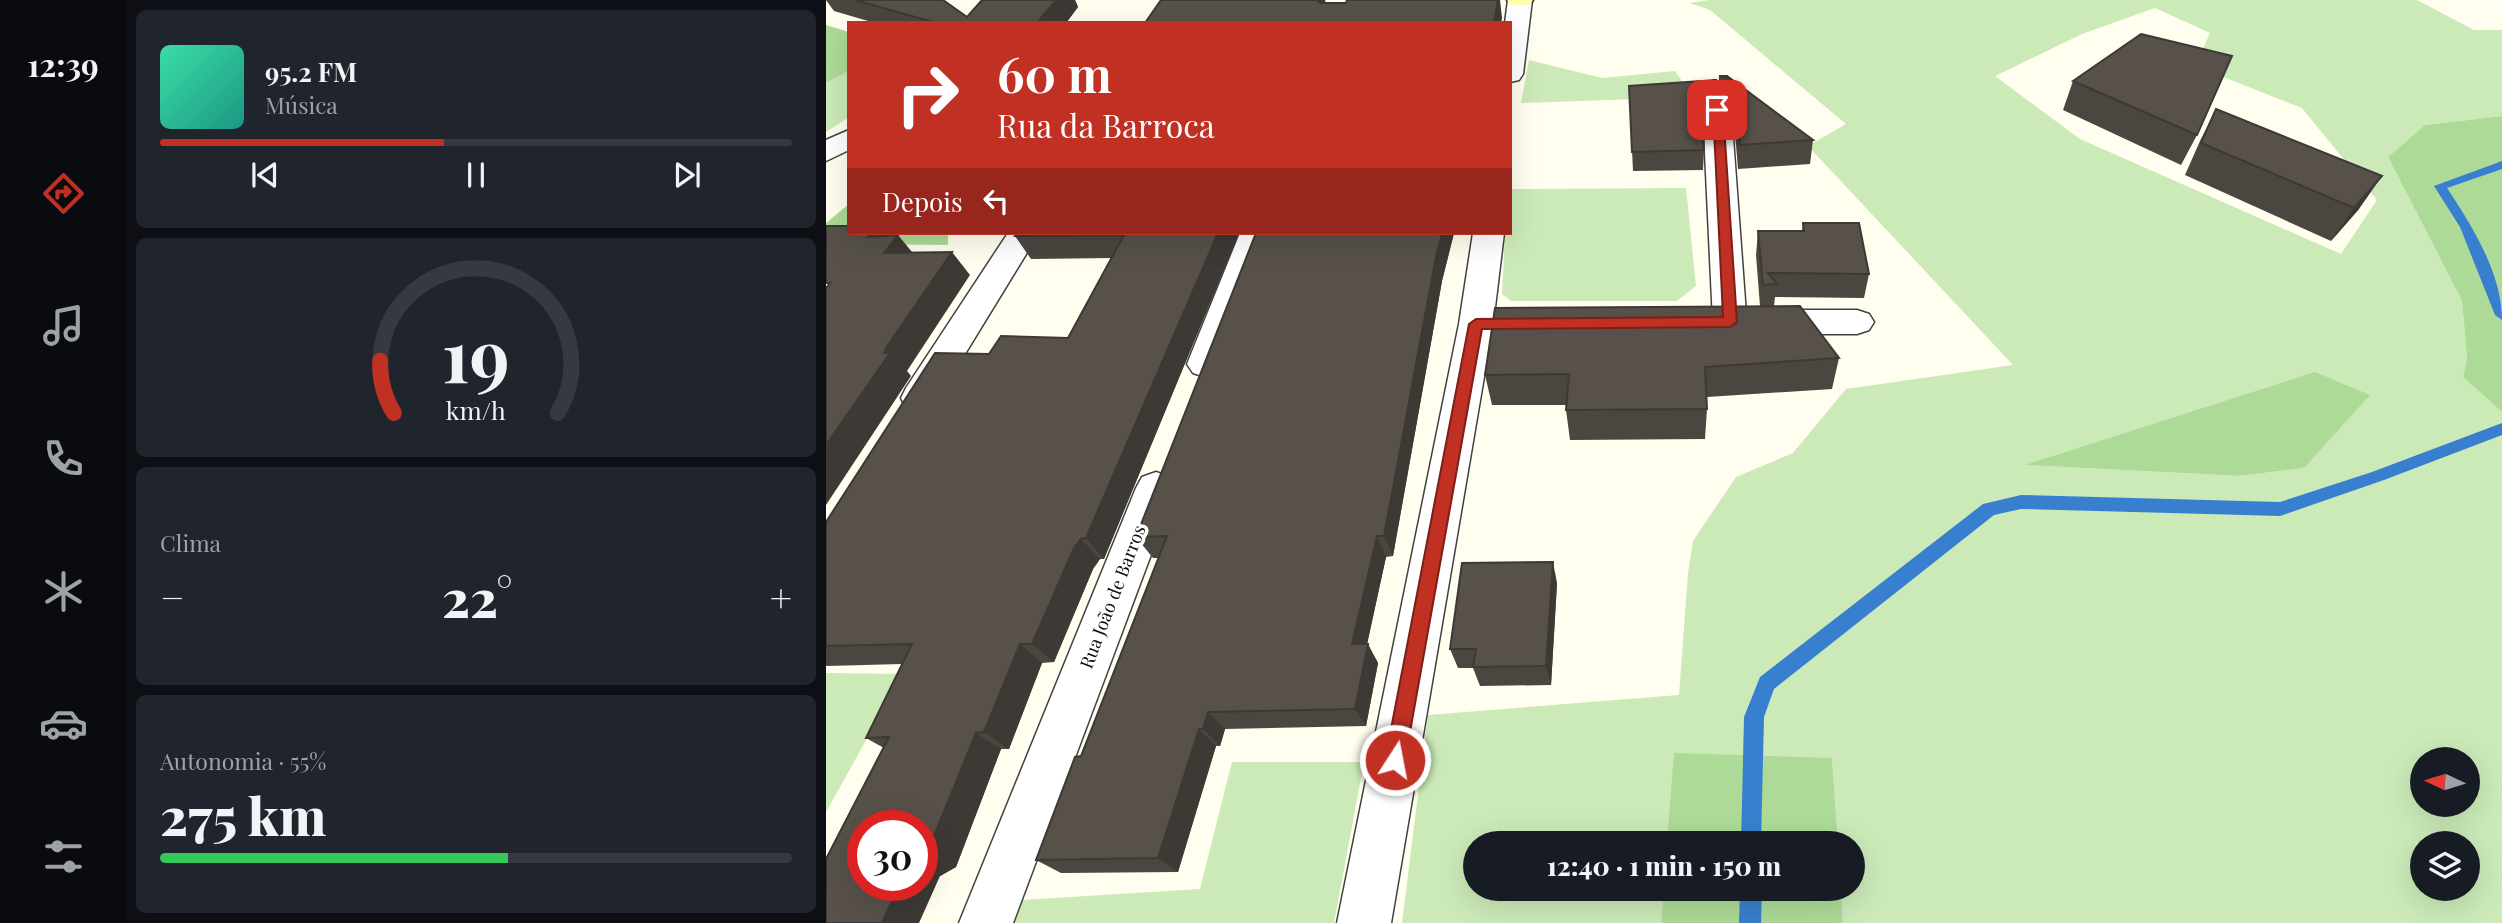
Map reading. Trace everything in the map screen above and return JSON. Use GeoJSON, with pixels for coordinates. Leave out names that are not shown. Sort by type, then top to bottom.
{"type":"FeatureCollection","features":[{"type":"Feature","properties":{"kind":"street"},"geometry":{"type":"LineString","coordinates":[[1512,59],[1520,0]]}},
{"type":"Feature","properties":{"kind":"street"},"geometry":{"type":"LineString","coordinates":[[1717,110],[1717,322],[1857,322]]}},
{"type":"Feature","properties":{"kind":"street"},"geometry":{"type":"LineString","coordinates":[[826,152],[847,139]]}},
{"type":"Feature","properties":{"kind":"street"},"geometry":{"type":"LineString","coordinates":[[899,429],[1022,235]]}},
{"type":"Feature","properties":{"kind":"street"},"geometry":{"type":"LineString","coordinates":[[1190,402],[1255,235]]}},
{"type":"Feature","properties":{"kind":"street"},"geometry":{"type":"LineString","coordinates":[[1364,923],[1489,324],[1488,235]]}},
{"type":"Feature","properties":{"kind":"street","name":"Rua João de Barros"},"geometry":{"type":"LineString","coordinates":[[986,923],[1169,454]]}},
{"type":"Feature","properties":{"kind":"green space"},"geometry":{"type":"Polygon","coordinates":[[[1709,0],[2417,0],[2474,30],[2502,30],[2502,116],[2425,125],[2388,157],[2462,301],[2467,358],[2463,377],[2502,412],[2502,923],[1843,923],[1842,901],[1865,901],[1865,831],[1837,831],[1832,758],[1690,831],[1463,831],[1463,901],[1663,901],[1661,923],[1402,923],[1428,715],[1679,695],[1693,541],[1736,477],[1793,453],[1846,389],[2013,365],[1808,146],[1846,124],[1710,10],[1690,3],[1709,0]],[[2155,8],[2082,34],[1995,76],[2080,139],[2341,254],[2377,200],[2302,108],[2195,66],[2210,33],[2155,8]],[[2027,465],[2239,476],[2304,468],[2027,465]]]}},
{"type":"Feature","properties":{"kind":"green space"},"geometry":{"type":"Polygon","coordinates":[[[826,25],[847,31],[847,72],[826,83],[826,25]]]}},
{"type":"Feature","properties":{"kind":"green space"},"geometry":{"type":"Polygon","coordinates":[[[1529,60],[1602,78],[1675,71],[1693,97],[1521,103],[1529,60]]]}},
{"type":"Feature","properties":{"kind":"green space"},"geometry":{"type":"Polygon","coordinates":[[[847,72],[847,118],[826,132],[826,83],[847,72]]]}},
{"type":"Feature","properties":{"kind":"green space"},"geometry":{"type":"Polygon","coordinates":[[[2502,116],[2502,412],[2463,377],[2467,358],[2462,301],[2388,157],[2425,125],[2502,116]]]}},
{"type":"Feature","properties":{"kind":"green space"},"geometry":{"type":"Polygon","coordinates":[[[1686,188],[1696,286],[1677,301],[1511,301],[1502,294],[1505,235],[1512,235],[1512,189],[1686,188]]]}},
{"type":"Feature","properties":{"kind":"green space"},"geometry":{"type":"Polygon","coordinates":[[[847,206],[847,235],[948,235],[948,245],[826,244],[826,223],[847,206]]]}},
{"type":"Feature","properties":{"kind":"green space"},"geometry":{"type":"Polygon","coordinates":[[[2315,372],[2370,395],[2304,468],[2239,476],[2025,465],[2315,372]]]}},
{"type":"Feature","properties":{"kind":"green space"},"geometry":{"type":"Polygon","coordinates":[[[826,673],[903,674],[826,812],[826,673]]]}},
{"type":"Feature","properties":{"kind":"green space"},"geometry":{"type":"Polygon","coordinates":[[[1674,753],[1832,758],[1837,831],[1668,831],[1674,753]]]}},
{"type":"Feature","properties":{"kind":"green space"},"geometry":{"type":"Polygon","coordinates":[[[1232,762],[1364,762],[1334,923],[1013,923],[1022,900],[1200,889],[1232,762]]]}},
{"type":"Feature","properties":{"kind":"green space"},"geometry":{"type":"Polygon","coordinates":[[[1663,901],[1842,901],[1843,923],[1661,923],[1663,901]]]}},
{"type":"Feature","properties":{"kind":"building"},"geometry":{"type":"Polygon","coordinates":[[[855,0],[943,0],[967,17],[982,0],[1056,0],[1039,21],[929,21],[855,0]]]}},
{"type":"Feature","properties":{"kind":"building"},"geometry":{"type":"Polygon","coordinates":[[[1161,0],[1317,0],[1320,3],[1346,3],[1347,0],[1498,0],[1494,21],[1146,21],[1161,0]]]}},
{"type":"Feature","properties":{"kind":"building"},"geometry":{"type":"Polygon","coordinates":[[[2141,34],[2232,56],[2197,135],[2073,81],[2141,34]]]}},
{"type":"Feature","properties":{"kind":"building"},"geometry":{"type":"Polygon","coordinates":[[[1719,76],[1727,76],[1813,140],[1740,145],[1735,85],[1729,78],[1719,76]]]}},
{"type":"Feature","properties":{"kind":"building"},"geometry":{"type":"Polygon","coordinates":[[[1717,80],[1707,82],[1701,91],[1704,150],[1632,152],[1629,86],[1717,80]]]}},
{"type":"Feature","properties":{"kind":"building"},"geometry":{"type":"Polygon","coordinates":[[[2216,109],[2382,176],[2354,208],[2201,143],[2216,109]]]}},
{"type":"Feature","properties":{"kind":"building"},"geometry":{"type":"Polygon","coordinates":[[[1803,223],[1859,223],[1869,274],[1768,273],[1777,284],[1763,285],[1758,231],[1804,231],[1803,223]]]}},
{"type":"Feature","properties":{"kind":"building"},"geometry":{"type":"Polygon","coordinates":[[[826,226],[847,226],[847,235],[898,235],[884,253],[952,252],[886,348],[884,353],[890,353],[826,445],[826,288],[830,283],[826,283],[826,226]]]}},
{"type":"Feature","properties":{"kind":"building"},"geometry":{"type":"Polygon","coordinates":[[[1016,235],[1124,235],[1015,236],[1016,235]]]}},
{"type":"Feature","properties":{"kind":"building"},"geometry":{"type":"Polygon","coordinates":[[[1124,235],[1217,235],[1086,538],[1081,539],[1074,548],[1032,644],[1020,644],[984,732],[976,733],[938,826],[938,810],[851,810],[889,737],[866,738],[912,644],[826,646],[826,522],[935,353],[989,354],[1001,336],[1068,338],[1124,235]]]}},
{"type":"Feature","properties":{"kind":"building"},"geometry":{"type":"Polygon","coordinates":[[[1255,235],[1442,235],[1384,536],[1377,536],[1352,644],[1368,644],[1355,709],[1208,712],[1203,729],[1199,729],[1158,858],[1036,860],[1075,757],[1081,756],[1167,536],[1136,537],[1255,235]]]}},
{"type":"Feature","properties":{"kind":"building"},"geometry":{"type":"Polygon","coordinates":[[[1800,306],[1839,358],[1705,367],[1707,409],[1566,410],[1569,374],[1485,375],[1495,308],[1800,306]]]}},
{"type":"Feature","properties":{"kind":"building"},"geometry":{"type":"Polygon","coordinates":[[[1553,562],[1546,666],[1473,667],[1476,649],[1450,649],[1462,563],[1553,562]]]}},
{"type":"Feature","properties":{"kind":"building"},"geometry":{"type":"Polygon","coordinates":[[[847,818],[847,901],[892,901],[882,923],[826,923],[826,859],[847,818]]]}},
{"type":"Feature","properties":{"kind":"waterway"},"geometry":{"type":"LineString","coordinates":[[2502,165],[2440,186],[2466,227],[2502,315]]}},
{"type":"Feature","properties":{"kind":"waterway"},"geometry":{"type":"LineString","coordinates":[[1751,831],[1754,717],[1767,683],[1989,509],[2021,502],[2280,509],[2378,476],[2502,429]]}},
{"type":"Feature","properties":{"kind":"waterway"},"geometry":{"type":"LineString","coordinates":[[1750,923],[1751,901]]}},
{"type":"Feature","properties":{"kind":"route"},"geometry":{"type":"LineString","coordinates":[[1395,760],[1476,324],[1730,322],[1717,110]]}}]}
